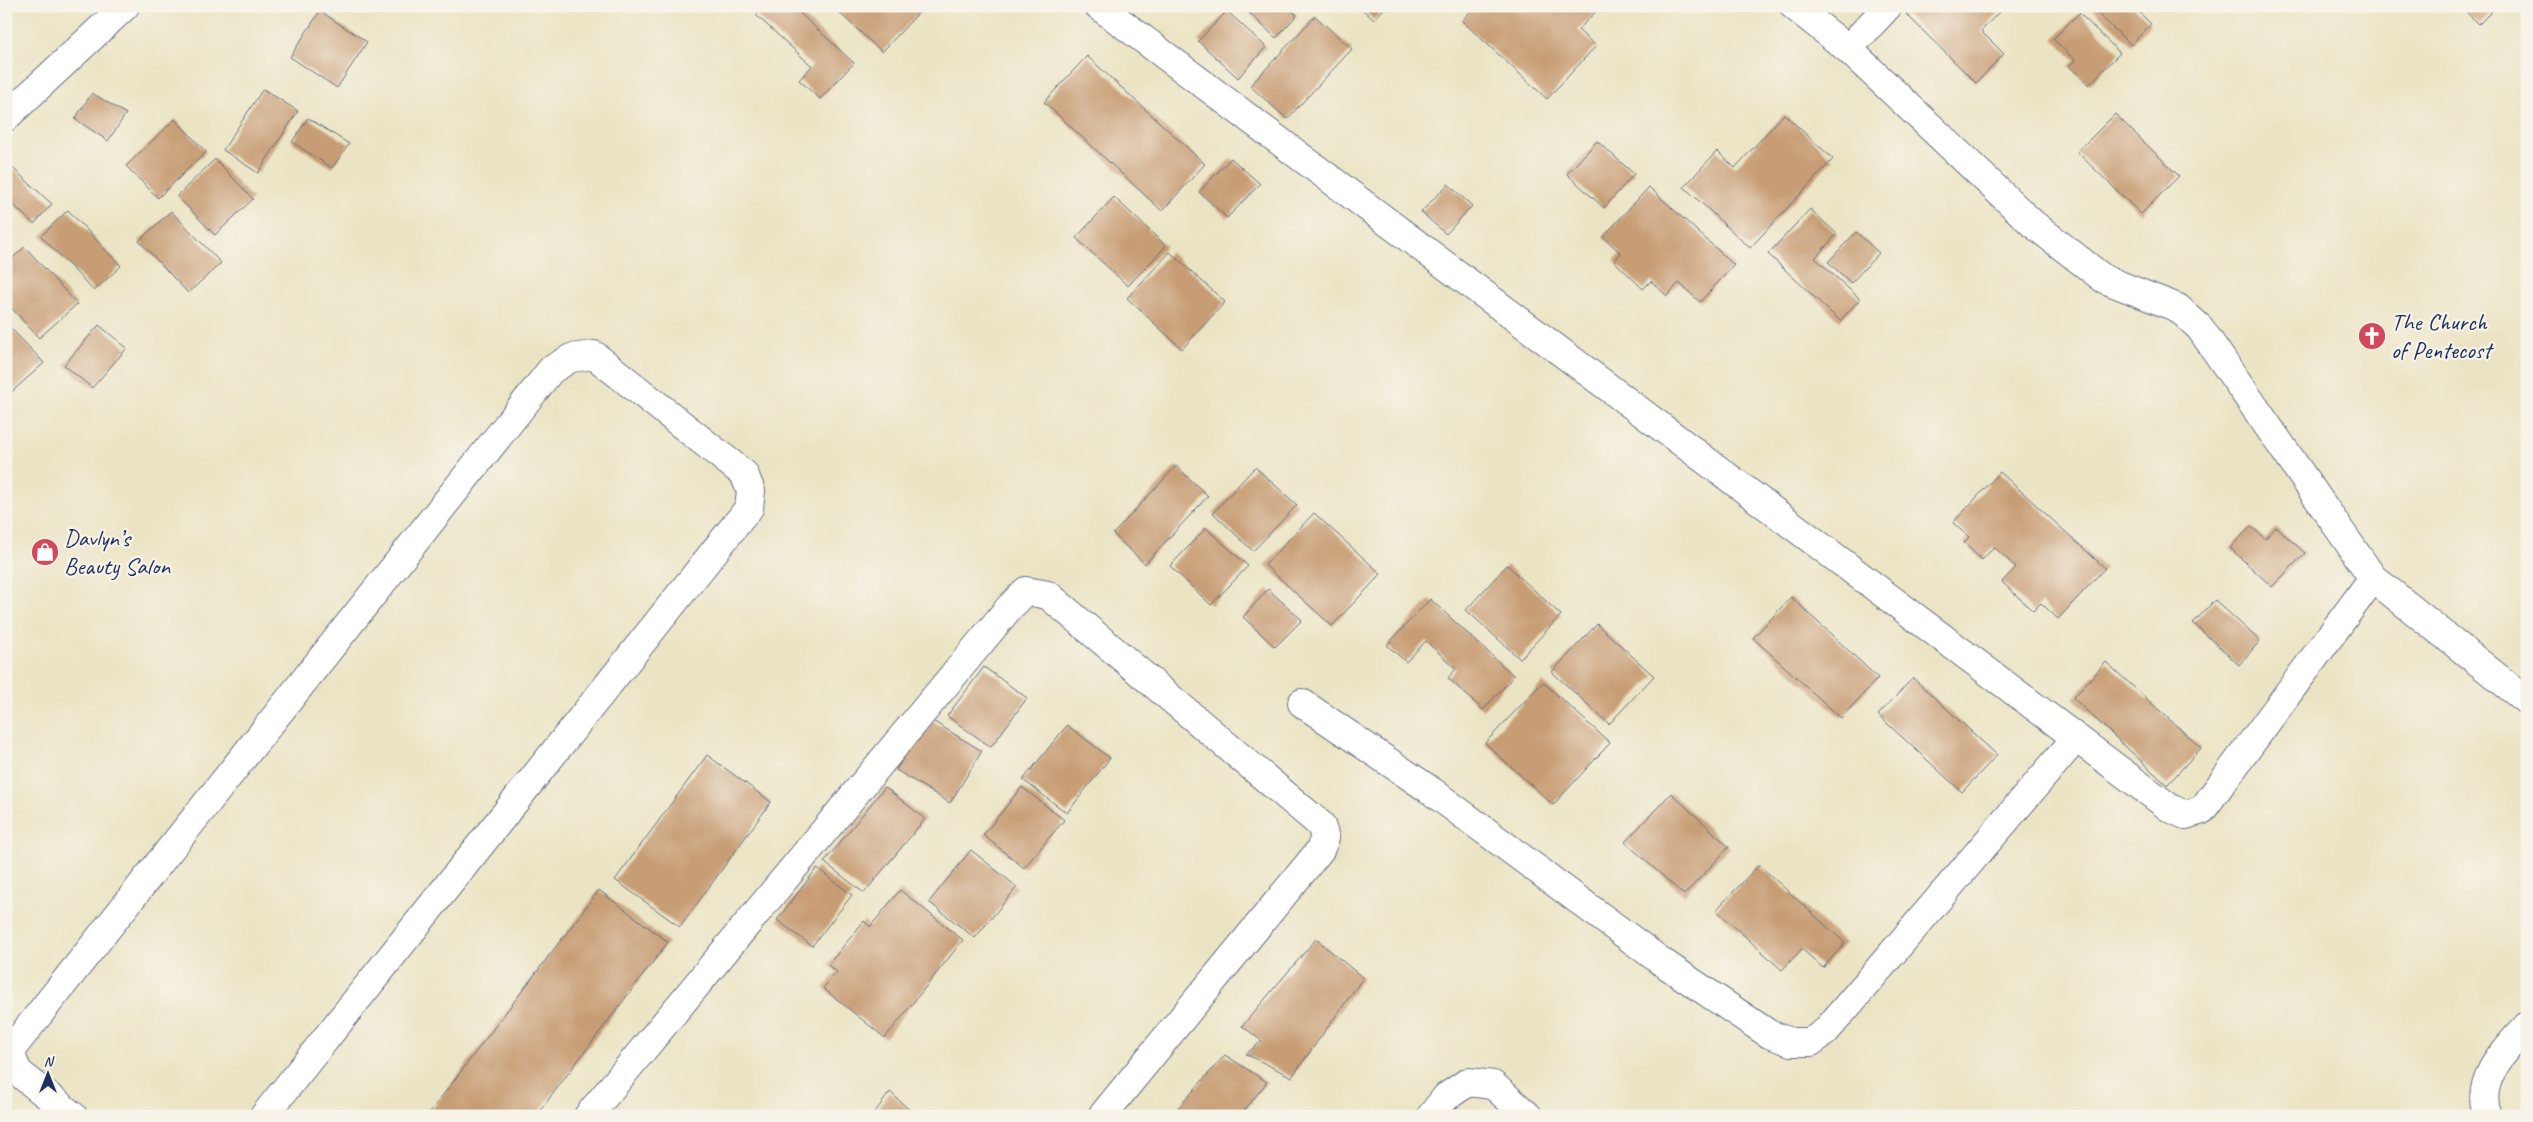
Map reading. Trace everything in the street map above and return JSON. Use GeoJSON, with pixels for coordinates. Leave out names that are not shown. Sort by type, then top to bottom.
{"type":"FeatureCollection","features":[{"type":"Feature","properties":{"kind":"street"},"geometry":{"type":"LineString","coordinates":[[6,118],[124,6]]}},
{"type":"Feature","properties":{"kind":"street"},"geometry":{"type":"LineString","coordinates":[[1099,6],[2076,738],[2170,808],[2185,815],[2202,810],[2372,578]]}},
{"type":"Feature","properties":{"kind":"street"},"geometry":{"type":"LineString","coordinates":[[1794,6],[1848,49],[2032,223],[2104,279],[2178,308],[2200,328],[2372,578],[2527,701]]}},
{"type":"Feature","properties":{"kind":"street"},"geometry":{"type":"LineString","coordinates":[[1848,49],[1888,6]]}},
{"type":"Feature","properties":{"kind":"street"},"geometry":{"type":"LineString","coordinates":[[73,1116],[18,1072],[12,1058],[14,1047],[551,370],[571,358],[594,354],[744,474],[751,491],[749,508],[264,1116]]}},
{"type":"Feature","properties":{"kind":"street"},"geometry":{"type":"LineString","coordinates":[[588,1116],[1002,615],[1026,592],[1048,595],[1321,825],[1325,838],[1320,850],[1102,1116]]}},
{"type":"Feature","properties":{"kind":"street"},"geometry":{"type":"LineString","coordinates":[[1302,703],[1430,790],[1662,962],[1770,1034],[1791,1042],[1811,1042],[1825,1032],[2076,738]]}},
{"type":"Feature","properties":{"kind":"street"},"geometry":{"type":"LineString","coordinates":[[2488,1116],[2485,1097],[2493,1065],[2527,1026]]}},
{"type":"Feature","properties":{"kind":"street"},"geometry":{"type":"LineString","coordinates":[[1431,1116],[1446,1097],[1468,1082],[1493,1085],[1528,1116]]}},
{"type":"Feature","properties":{"kind":"building"},"geometry":{"type":"Polygon","coordinates":[[[764,6],[792,6],[854,63],[820,99],[799,80],[812,66],[756,15],[764,6]]]}},
{"type":"Feature","properties":{"kind":"building"},"geometry":{"type":"Polygon","coordinates":[[[832,6],[925,6],[882,52],[832,6]]]}},
{"type":"Feature","properties":{"kind":"building"},"geometry":{"type":"Polygon","coordinates":[[[1242,6],[1287,6],[1297,15],[1276,38],[1242,6]]]}},
{"type":"Feature","properties":{"kind":"building"},"geometry":{"type":"Polygon","coordinates":[[[1359,6],[1386,6],[1374,20],[1359,6]]]}},
{"type":"Feature","properties":{"kind":"building"},"geometry":{"type":"Polygon","coordinates":[[[1475,6],[1601,6],[1578,30],[1596,46],[1547,99],[1462,21],[1475,6]]]}},
{"type":"Feature","properties":{"kind":"building"},"geometry":{"type":"Polygon","coordinates":[[[1914,6],[1955,6],[1957,8],[1959,6],[1995,6],[2000,11],[1981,31],[2004,54],[1976,83],[1906,14],[1914,6]]]}},
{"type":"Feature","properties":{"kind":"building"},"geometry":{"type":"Polygon","coordinates":[[[2090,6],[2133,6],[2151,24],[2131,45],[2090,6]]]}},
{"type":"Feature","properties":{"kind":"building"},"geometry":{"type":"Polygon","coordinates":[[[2463,6],[2497,6],[2479,24],[2462,8],[2463,6]]]}},
{"type":"Feature","properties":{"kind":"building"},"geometry":{"type":"Polygon","coordinates":[[[320,11],[367,42],[337,88],[290,57],[320,11]]]}},
{"type":"Feature","properties":{"kind":"building"},"geometry":{"type":"Polygon","coordinates":[[[1227,11],[1266,47],[1238,78],[1198,41],[1227,11]]]}},
{"type":"Feature","properties":{"kind":"building"},"geometry":{"type":"Polygon","coordinates":[[[2079,13],[2120,53],[2089,85],[2069,66],[2075,60],[2053,39],[2079,13]]]}},
{"type":"Feature","properties":{"kind":"building"},"geometry":{"type":"Polygon","coordinates":[[[1315,16],[1352,49],[1287,119],[1250,86],[1315,16]]]}},
{"type":"Feature","properties":{"kind":"building"},"geometry":{"type":"Polygon","coordinates":[[[1087,56],[1205,164],[1162,211],[1044,102],[1087,56]]]}},
{"type":"Feature","properties":{"kind":"building"},"geometry":{"type":"Polygon","coordinates":[[[263,89],[298,111],[258,173],[223,150],[263,89]]]}},
{"type":"Feature","properties":{"kind":"building"},"geometry":{"type":"Polygon","coordinates":[[[92,93],[126,114],[108,141],[75,119],[92,93]]]}},
{"type":"Feature","properties":{"kind":"building"},"geometry":{"type":"Polygon","coordinates":[[[1784,114],[1833,159],[1750,248],[1684,187],[1717,151],[1735,168],[1784,114]]]}},
{"type":"Feature","properties":{"kind":"building"},"geometry":{"type":"Polygon","coordinates":[[[2115,114],[2179,176],[2141,214],[2077,152],[2115,114]]]}},
{"type":"Feature","properties":{"kind":"building"},"geometry":{"type":"Polygon","coordinates":[[[308,118],[349,144],[332,168],[292,142],[308,118]]]}},
{"type":"Feature","properties":{"kind":"building"},"geometry":{"type":"Polygon","coordinates":[[[175,119],[206,152],[158,198],[126,166],[175,119]]]}},
{"type":"Feature","properties":{"kind":"building"},"geometry":{"type":"Polygon","coordinates":[[[1597,141],[1634,174],[1604,208],[1567,174],[1597,141]]]}},
{"type":"Feature","properties":{"kind":"building"},"geometry":{"type":"Polygon","coordinates":[[[1231,158],[1260,184],[1227,218],[1199,192],[1231,158]]]}},
{"type":"Feature","properties":{"kind":"building"},"geometry":{"type":"Polygon","coordinates":[[[215,159],[253,199],[215,235],[177,196],[215,159]]]}},
{"type":"Feature","properties":{"kind":"building"},"geometry":{"type":"Polygon","coordinates":[[[6,162],[52,204],[34,224],[6,198],[6,162]]]}},
{"type":"Feature","properties":{"kind":"building"},"geometry":{"type":"Polygon","coordinates":[[[1448,184],[1472,206],[1446,234],[1421,212],[1448,184]]]}},
{"type":"Feature","properties":{"kind":"building"},"geometry":{"type":"Polygon","coordinates":[[[1649,187],[1734,265],[1700,302],[1679,283],[1667,296],[1651,281],[1643,289],[1614,261],[1621,253],[1603,237],[1649,187]]]}},
{"type":"Feature","properties":{"kind":"building"},"geometry":{"type":"Polygon","coordinates":[[[1114,197],[1166,246],[1128,286],[1076,238],[1114,197]]]}},
{"type":"Feature","properties":{"kind":"building"},"geometry":{"type":"Polygon","coordinates":[[[1810,209],[1837,234],[1815,258],[1860,299],[1840,321],[1768,254],[1810,209]]]}},
{"type":"Feature","properties":{"kind":"building"},"geometry":{"type":"Polygon","coordinates":[[[68,210],[121,266],[94,291],[41,236],[68,210]]]}},
{"type":"Feature","properties":{"kind":"building"},"geometry":{"type":"Polygon","coordinates":[[[171,211],[221,263],[188,293],[139,241],[171,211]]]}},
{"type":"Feature","properties":{"kind":"building"},"geometry":{"type":"Polygon","coordinates":[[[1856,232],[1879,253],[1851,283],[1828,262],[1856,232]]]}},
{"type":"Feature","properties":{"kind":"building"},"geometry":{"type":"Polygon","coordinates":[[[25,247],[77,304],[39,338],[6,302],[6,264],[25,247]]]}},
{"type":"Feature","properties":{"kind":"building"},"geometry":{"type":"Polygon","coordinates":[[[1170,252],[1225,302],[1182,349],[1127,298],[1170,252]]]}},
{"type":"Feature","properties":{"kind":"building"},"geometry":{"type":"Polygon","coordinates":[[[6,323],[44,363],[6,397],[6,323]]]}},
{"type":"Feature","properties":{"kind":"building"},"geometry":{"type":"Polygon","coordinates":[[[99,325],[127,348],[92,388],[64,365],[99,325]]]}},
{"type":"Feature","properties":{"kind":"building"},"geometry":{"type":"Polygon","coordinates":[[[1176,466],[1208,496],[1145,564],[1113,534],[1176,466]]]}},
{"type":"Feature","properties":{"kind":"building"},"geometry":{"type":"Polygon","coordinates":[[[1255,467],[1297,505],[1253,551],[1213,513],[1255,467]]]}},
{"type":"Feature","properties":{"kind":"building"},"geometry":{"type":"Polygon","coordinates":[[[2000,472],[2105,568],[2058,619],[2041,603],[2033,611],[2002,582],[2016,567],[1994,547],[1982,560],[1964,543],[1969,537],[1953,523],[2000,472]]]}},
{"type":"Feature","properties":{"kind":"building"},"geometry":{"type":"Polygon","coordinates":[[[1314,513],[1381,574],[1332,626],[1265,565],[1314,513]]]}},
{"type":"Feature","properties":{"kind":"building"},"geometry":{"type":"Polygon","coordinates":[[[2251,526],[2265,539],[2276,527],[2305,553],[2272,587],[2230,548],[2251,526]]]}},
{"type":"Feature","properties":{"kind":"building"},"geometry":{"type":"Polygon","coordinates":[[[1206,528],[1248,566],[1211,605],[1170,566],[1206,528]]]}},
{"type":"Feature","properties":{"kind":"building"},"geometry":{"type":"Polygon","coordinates":[[[1507,565],[1561,615],[1520,659],[1466,610],[1507,565]]]}},
{"type":"Feature","properties":{"kind":"building"},"geometry":{"type":"Polygon","coordinates":[[[1268,589],[1302,620],[1275,647],[1243,617],[1268,589]]]}},
{"type":"Feature","properties":{"kind":"building"},"geometry":{"type":"Polygon","coordinates":[[[1791,597],[1878,678],[1841,718],[1753,638],[1791,597]]]}},
{"type":"Feature","properties":{"kind":"building"},"geometry":{"type":"Polygon","coordinates":[[[1430,599],[1514,676],[1483,710],[1448,678],[1456,669],[1426,641],[1406,662],[1387,645],[1430,599]]]}},
{"type":"Feature","properties":{"kind":"building"},"geometry":{"type":"Polygon","coordinates":[[[2215,600],[2260,641],[2239,665],[2193,623],[2215,600]]]}},
{"type":"Feature","properties":{"kind":"building"},"geometry":{"type":"Polygon","coordinates":[[[1597,624],[1654,676],[1609,724],[1552,672],[1597,624]]]}},
{"type":"Feature","properties":{"kind":"building"},"geometry":{"type":"Polygon","coordinates":[[[2106,662],[2201,748],[2167,785],[2073,698],[2106,662]]]}},
{"type":"Feature","properties":{"kind":"building"},"geometry":{"type":"Polygon","coordinates":[[[984,667],[1027,698],[991,747],[947,716],[984,667]]]}},
{"type":"Feature","properties":{"kind":"building"},"geometry":{"type":"Polygon","coordinates":[[[1913,678],[1997,755],[1962,792],[1878,715],[1913,678]]]}},
{"type":"Feature","properties":{"kind":"building"},"geometry":{"type":"Polygon","coordinates":[[[1543,682],[1610,743],[1553,805],[1485,743],[1543,682]]]}},
{"type":"Feature","properties":{"kind":"building"},"geometry":{"type":"Polygon","coordinates":[[[928,718],[982,751],[950,803],[896,770],[928,718]]]}},
{"type":"Feature","properties":{"kind":"building"},"geometry":{"type":"Polygon","coordinates":[[[1067,725],[1110,758],[1067,813],[1023,780],[1067,725]]]}},
{"type":"Feature","properties":{"kind":"building"},"geometry":{"type":"Polygon","coordinates":[[[707,755],[771,802],[680,927],[615,880],[707,755]]]}},
{"type":"Feature","properties":{"kind":"building"},"geometry":{"type":"Polygon","coordinates":[[[885,787],[925,819],[864,893],[824,862],[885,787]]]}},
{"type":"Feature","properties":{"kind":"building"},"geometry":{"type":"Polygon","coordinates":[[[1022,787],[1064,820],[1024,868],[983,835],[1022,787]]]}},
{"type":"Feature","properties":{"kind":"building"},"geometry":{"type":"Polygon","coordinates":[[[1671,793],[1729,847],[1684,895],[1625,842],[1671,793]]]}},
{"type":"Feature","properties":{"kind":"building"},"geometry":{"type":"Polygon","coordinates":[[[971,850],[1017,887],[975,938],[929,902],[971,850]]]}},
{"type":"Feature","properties":{"kind":"building"},"geometry":{"type":"Polygon","coordinates":[[[1759,865],[1845,943],[1823,968],[1802,949],[1782,970],[1716,910],[1759,865]]]}},
{"type":"Feature","properties":{"kind":"building"},"geometry":{"type":"Polygon","coordinates":[[[817,868],[852,895],[812,946],[777,920],[817,868]]]}},
{"type":"Feature","properties":{"kind":"building"},"geometry":{"type":"Polygon","coordinates":[[[599,890],[668,942],[536,1116],[427,1116],[599,890]]]}},
{"type":"Feature","properties":{"kind":"building"},"geometry":{"type":"Polygon","coordinates":[[[900,890],[963,940],[885,1038],[823,988],[837,972],[828,965],[864,921],[870,927],[900,890]]]}},
{"type":"Feature","properties":{"kind":"building"},"geometry":{"type":"Polygon","coordinates":[[[1316,939],[1363,978],[1292,1077],[1246,1054],[1262,1041],[1242,1026],[1316,939]]]}},
{"type":"Feature","properties":{"kind":"building"},"geometry":{"type":"Polygon","coordinates":[[[1225,1055],[1267,1082],[1240,1116],[1171,1116],[1225,1055]]]}},
{"type":"Feature","properties":{"kind":"building"},"geometry":{"type":"Polygon","coordinates":[[[890,1092],[916,1116],[872,1116],[890,1092]]]}},
{"type":"Feature","properties":{"kind":"place","name":"The Church of Pentecost"},"geometry":{"type":"Point","coordinates":[2372,336]}},
{"type":"Feature","properties":{"kind":"place","name":"Davlyn’s Beauty Salon"},"geometry":{"type":"Point","coordinates":[45,552]}}]}
